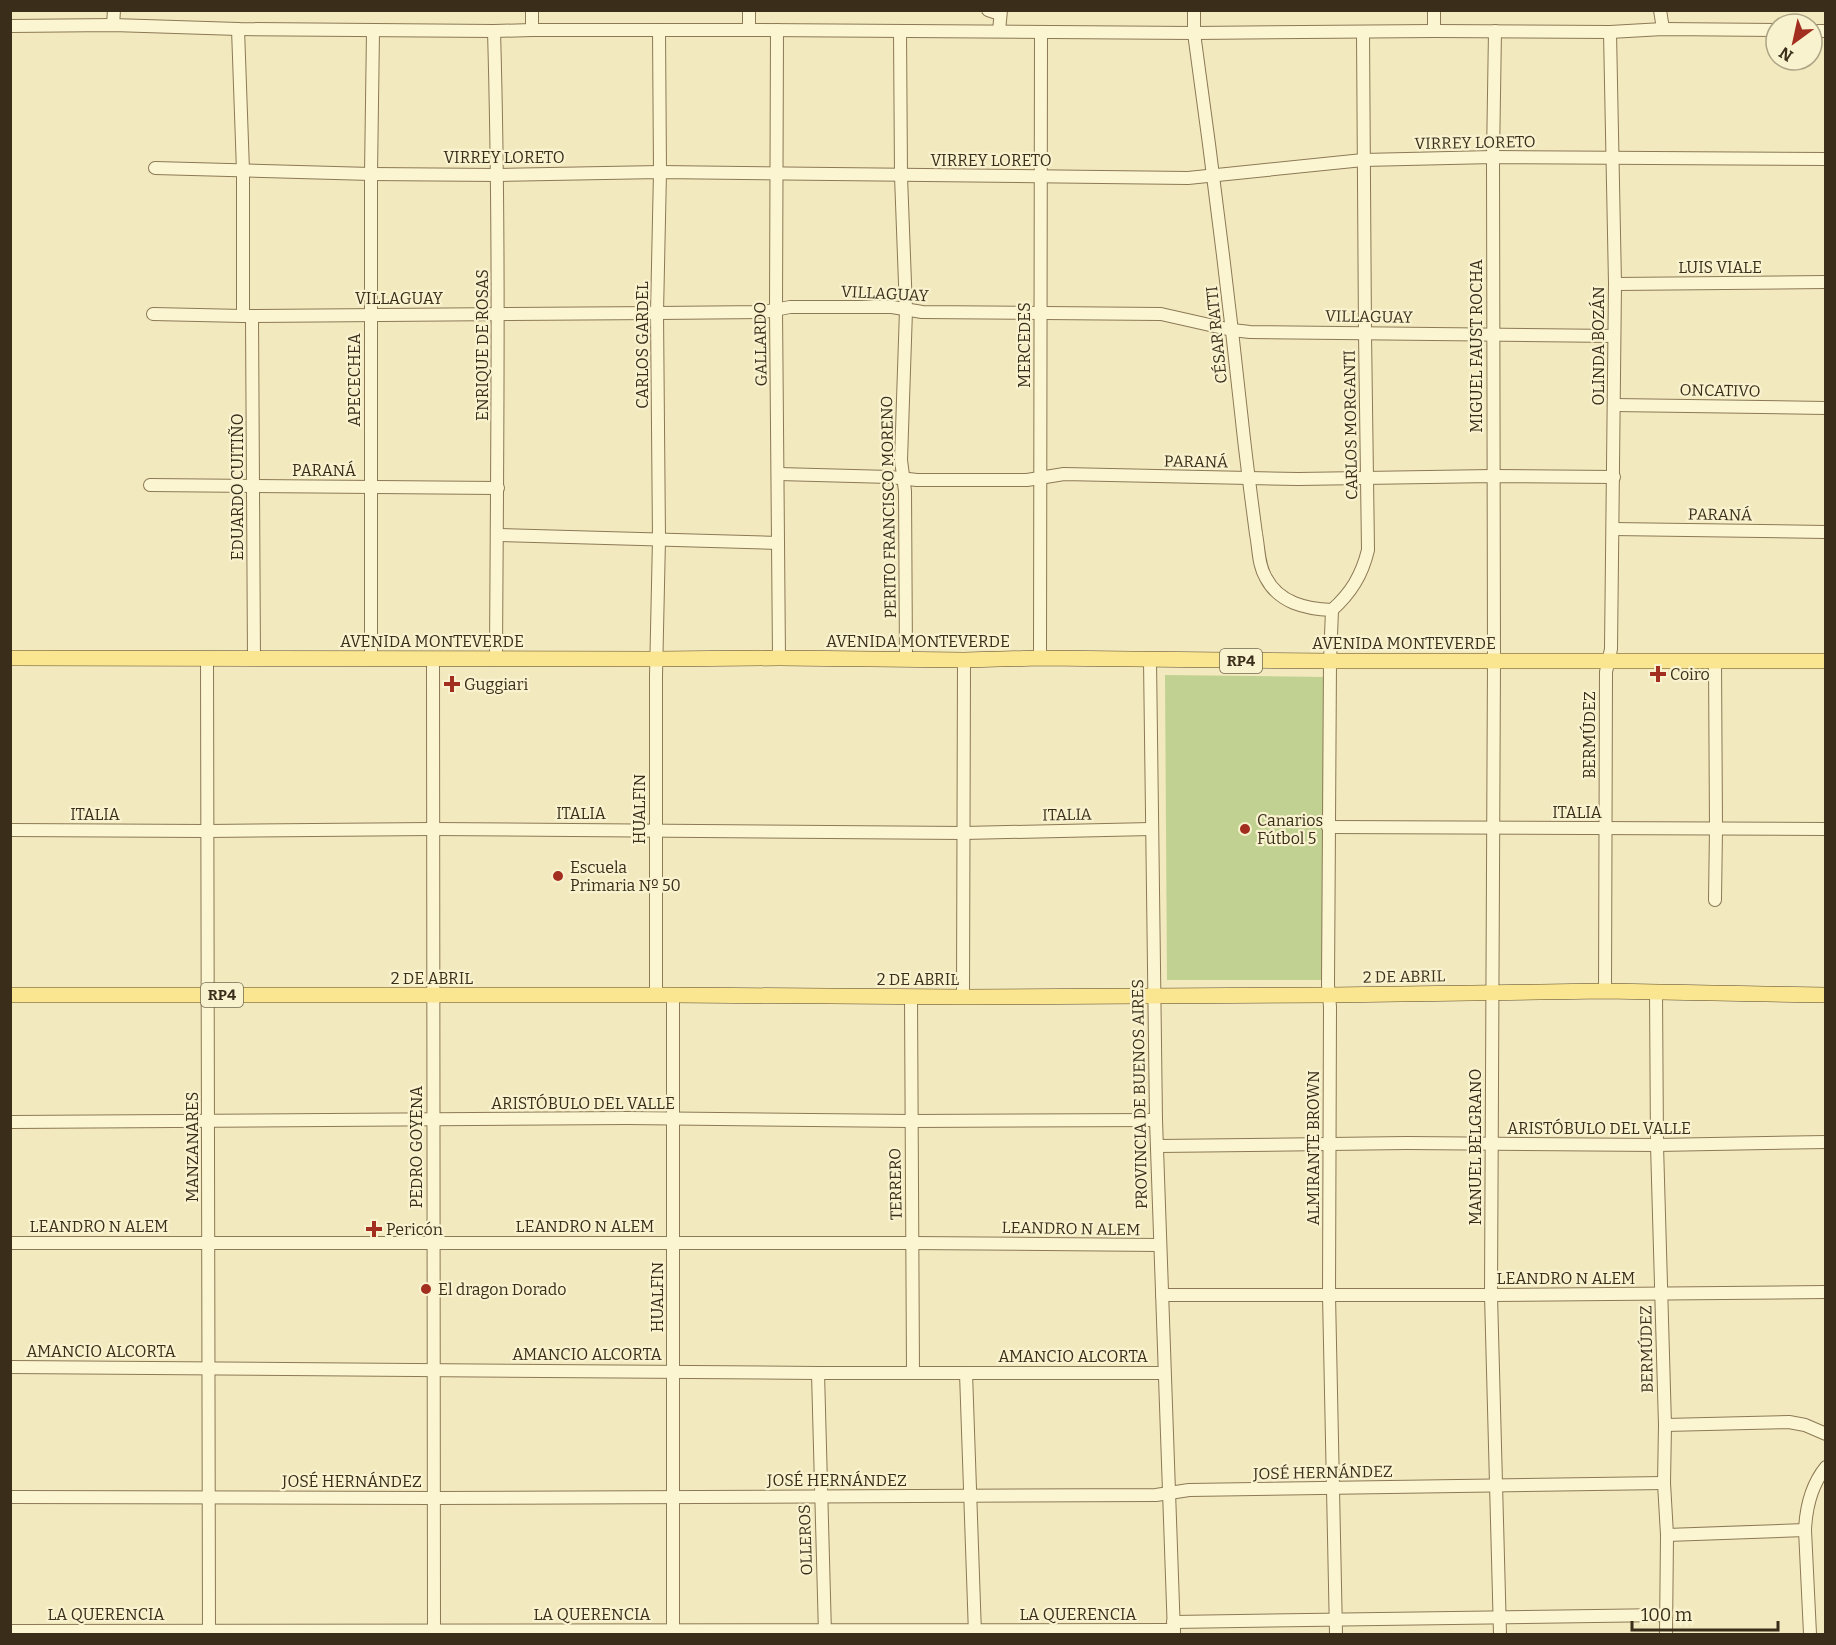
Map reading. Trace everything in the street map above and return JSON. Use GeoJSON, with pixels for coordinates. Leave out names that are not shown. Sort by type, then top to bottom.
{"type":"FeatureCollection","features":[{"type":"Feature","properties":{"kind":"main road","name":"AVENIDA MONTEVERDE"},"geometry":{"type":"LineString","coordinates":[[10,658],[656,660],[1040,658],[1330,662],[1826,661]]}},
{"type":"Feature","properties":{"kind":"main road","name":"2 DE ABRIL"},"geometry":{"type":"LineString","coordinates":[[10,995],[963,997],[1605,991],[1826,995]]}},
{"type":"Feature","properties":{"kind":"street"},"geometry":{"type":"LineString","coordinates":[[113,25],[114,10]]}},
{"type":"Feature","properties":{"kind":"street"},"geometry":{"type":"LineString","coordinates":[[532,10],[532,30]]}},
{"type":"Feature","properties":{"kind":"street"},"geometry":{"type":"LineString","coordinates":[[749,10],[749,30]]}},
{"type":"Feature","properties":{"kind":"street","name":"CÉSAR RATTI"},"geometry":{"type":"LineString","coordinates":[[1194,10],[1194,33],[1214,175],[1248,478],[1260,564],[1275,591],[1291,602],[1311,609],[1332,610]]}},
{"type":"Feature","properties":{"kind":"street"},"geometry":{"type":"LineString","coordinates":[[1434,10],[1434,31]]}},
{"type":"Feature","properties":{"kind":"street"},"geometry":{"type":"LineString","coordinates":[[1660,10],[1663,29]]}},
{"type":"Feature","properties":{"kind":"street"},"geometry":{"type":"LineString","coordinates":[[996,12],[999,31]]}},
{"type":"Feature","properties":{"kind":"street"},"geometry":{"type":"LineString","coordinates":[[10,26],[113,25],[494,32],[777,30],[1194,33],[1764,30]]}},
{"type":"Feature","properties":{"kind":"street","name":"EDUARDO CUITIÑO"},"geometry":{"type":"LineString","coordinates":[[238,29],[254,487],[254,659]]}},
{"type":"Feature","properties":{"kind":"street","name":"CARLOS GARDEL"},"geometry":{"type":"LineString","coordinates":[[656,660],[659,539],[657,313],[660,172],[659,30]]}},
{"type":"Feature","properties":{"kind":"street","name":"GALLARDO"},"geometry":{"type":"LineString","coordinates":[[777,30],[776,310],[779,658]]}},
{"type":"Feature","properties":{"kind":"street","name":"APECECHEA"},"geometry":{"type":"LineString","coordinates":[[371,658],[373,31]]}},
{"type":"Feature","properties":{"kind":"street","name":"PERITO FRANCISCO MORENO"},"geometry":{"type":"LineString","coordinates":[[900,31],[900,176],[906,310],[901,460],[905,491],[906,659]]}},
{"type":"Feature","properties":{"kind":"street","name":"MIGUEL FAUST ROCHA"},"geometry":{"type":"LineString","coordinates":[[1494,660],[1495,31]]}},
{"type":"Feature","properties":{"kind":"street","name":"ENRIQUE DE ROSAS"},"geometry":{"type":"LineString","coordinates":[[494,32],[499,313],[496,659]]}},
{"type":"Feature","properties":{"kind":"street","name":"MERCEDES"},"geometry":{"type":"LineString","coordinates":[[1040,658],[1041,32]]}},
{"type":"Feature","properties":{"kind":"street","name":"CARLOS MORGANTI"},"geometry":{"type":"LineString","coordinates":[[1332,610],[1355,584],[1364,567],[1368,550],[1363,160],[1364,32]]}},
{"type":"Feature","properties":{"kind":"street","name":"OLINDA BOZÁN"},"geometry":{"type":"LineString","coordinates":[[1609,661],[1614,477],[1615,284],[1610,32]]}},
{"type":"Feature","properties":{"kind":"street","name":"VIRREY LORETO"},"geometry":{"type":"LineString","coordinates":[[154,168],[371,174],[498,175],[660,172],[1188,178],[1363,160],[1493,157],[1826,159]]}},
{"type":"Feature","properties":{"kind":"street","name":"LUIS VIALE"},"geometry":{"type":"LineString","coordinates":[[1615,284],[1826,282]]}},
{"type":"Feature","properties":{"kind":"street","name":"VILLAGUAY"},"geometry":{"type":"LineString","coordinates":[[153,314],[247,316],[764,312],[790,307],[892,307],[922,312],[1161,314],[1232,330],[1614,336]]}},
{"type":"Feature","properties":{"kind":"street","name":"ONCATIVO"},"geometry":{"type":"LineString","coordinates":[[1614,405],[1826,408]]}},
{"type":"Feature","properties":{"kind":"street","name":"PARANÁ"},"geometry":{"type":"LineString","coordinates":[[779,474],[902,477],[917,480],[1028,480],[1064,474],[1248,478],[1614,477]]}},
{"type":"Feature","properties":{"kind":"street","name":"PARANÁ"},"geometry":{"type":"LineString","coordinates":[[150,485],[498,488]]}},
{"type":"Feature","properties":{"kind":"street","name":"PARANÁ"},"geometry":{"type":"LineString","coordinates":[[1613,530],[1826,532]]}},
{"type":"Feature","properties":{"kind":"street"},"geometry":{"type":"LineString","coordinates":[[497,535],[778,543]]}},
{"type":"Feature","properties":{"kind":"street"},"geometry":{"type":"LineString","coordinates":[[1330,662],[1332,610]]}},
{"type":"Feature","properties":{"kind":"street","name":"MANZANARES"},"geometry":{"type":"LineString","coordinates":[[207,659],[209,1632]]}},
{"type":"Feature","properties":{"kind":"street","name":"PEDRO GOYENA"},"geometry":{"type":"LineString","coordinates":[[433,659],[434,1633]]}},
{"type":"Feature","properties":{"kind":"street","name":"HUALFIN"},"geometry":{"type":"LineString","coordinates":[[656,660],[656,995]]}},
{"type":"Feature","properties":{"kind":"street"},"geometry":{"type":"LineString","coordinates":[[963,997],[964,660]]}},
{"type":"Feature","properties":{"kind":"street","name":"PROVINCIA DE BUENOS AIRES"},"geometry":{"type":"LineString","coordinates":[[1150,660],[1156,1120],[1174,1629]]}},
{"type":"Feature","properties":{"kind":"street","name":"MANUEL BELGRANO"},"geometry":{"type":"LineString","coordinates":[[1494,660],[1491,1295],[1500,1635]]}},
{"type":"Feature","properties":{"kind":"street","name":"BERMÚDEZ"},"geometry":{"type":"LineString","coordinates":[[1605,991],[1606,672],[1609,661]]}},
{"type":"Feature","properties":{"kind":"street","name":"ALMIRANTE BROWN"},"geometry":{"type":"LineString","coordinates":[[1330,662],[1329,1295],[1336,1635]]}},
{"type":"Feature","properties":{"kind":"street"},"geometry":{"type":"LineString","coordinates":[[1715,662],[1715,900]]}},
{"type":"Feature","properties":{"kind":"street","name":"ITALIA"},"geometry":{"type":"LineString","coordinates":[[1328,827],[1826,829]]}},
{"type":"Feature","properties":{"kind":"street","name":"ITALIA"},"geometry":{"type":"LineString","coordinates":[[10,830],[432,829],[964,833],[1151,829]]}},
{"type":"Feature","properties":{"kind":"street","name":"BERMÚDEZ"},"geometry":{"type":"LineString","coordinates":[[1656,992],[1657,1145],[1667,1535],[1666,1635]]}},
{"type":"Feature","properties":{"kind":"street","name":"HUALFIN"},"geometry":{"type":"LineString","coordinates":[[673,995],[673,1632]]}},
{"type":"Feature","properties":{"kind":"street","name":"TERRERO"},"geometry":{"type":"LineString","coordinates":[[911,997],[913,1372]]}},
{"type":"Feature","properties":{"kind":"street","name":"ARISTÓBULO DEL VALLE"},"geometry":{"type":"LineString","coordinates":[[10,1122],[627,1118],[911,1121],[1156,1120]]}},
{"type":"Feature","properties":{"kind":"street","name":"ARISTÓBULO DEL VALLE"},"geometry":{"type":"LineString","coordinates":[[1158,1146],[1407,1143],[1657,1145],[1826,1143]]}},
{"type":"Feature","properties":{"kind":"street","name":"LEANDRO N ALEM"},"geometry":{"type":"LineString","coordinates":[[10,1243],[1160,1245]]}},
{"type":"Feature","properties":{"kind":"street","name":"LEANDRO N ALEM"},"geometry":{"type":"LineString","coordinates":[[1162,1295],[1826,1292]]}},
{"type":"Feature","properties":{"kind":"street","name":"AMANCIO ALCORTA"},"geometry":{"type":"LineString","coordinates":[[10,1367],[1164,1373]]}},
{"type":"Feature","properties":{"kind":"street","name":"OLLEROS"},"geometry":{"type":"LineString","coordinates":[[818,1373],[825,1633]]}},
{"type":"Feature","properties":{"kind":"street"},"geometry":{"type":"LineString","coordinates":[[966,1373],[975,1632]]}},
{"type":"Feature","properties":{"kind":"street"},"geometry":{"type":"LineString","coordinates":[[1665,1425],[1789,1422],[1805,1425],[1826,1434]]}},
{"type":"Feature","properties":{"kind":"street"},"geometry":{"type":"LineString","coordinates":[[1810,1635],[1805,1518],[1816,1482],[1826,1467]]}},
{"type":"Feature","properties":{"kind":"street","name":"JOSÉ HERNÁNDEZ"},"geometry":{"type":"LineString","coordinates":[[10,1497],[970,1496],[1169,1494],[1189,1490],[1664,1483]]}},
{"type":"Feature","properties":{"kind":"street"},"geometry":{"type":"LineString","coordinates":[[1667,1535],[1804,1530]]}},
{"type":"Feature","properties":{"kind":"street","name":"LA QUERENCIA"},"geometry":{"type":"LineString","coordinates":[[10,1631],[975,1632],[1174,1629],[1335,1621],[1499,1617],[1666,1616]]}},
{"type":"Feature","properties":{"kind":"green space","name":"Canarios Fútbol 5"},"geometry":{"type":"Polygon","coordinates":[[[1165,675],[1324,677],[1322,980],[1167,980],[1165,675]]]}},
{"type":"Feature","properties":{"kind":"place","name":"Coiro"},"geometry":{"type":"Point","coordinates":[1658,674]}},
{"type":"Feature","properties":{"kind":"place","name":"Guggiari"},"geometry":{"type":"Point","coordinates":[452,684]}},
{"type":"Feature","properties":{"kind":"place","name":"Canarios Fútbol 5"},"geometry":{"type":"Point","coordinates":[1245,829]}},
{"type":"Feature","properties":{"kind":"place","name":"Escuela Primaria Nº 50"},"geometry":{"type":"Point","coordinates":[558,876]}},
{"type":"Feature","properties":{"kind":"place","name":"Pericón"},"geometry":{"type":"Point","coordinates":[374,1229]}},
{"type":"Feature","properties":{"kind":"place","name":"El dragon Dorado"},"geometry":{"type":"Point","coordinates":[426,1289]}}]}
